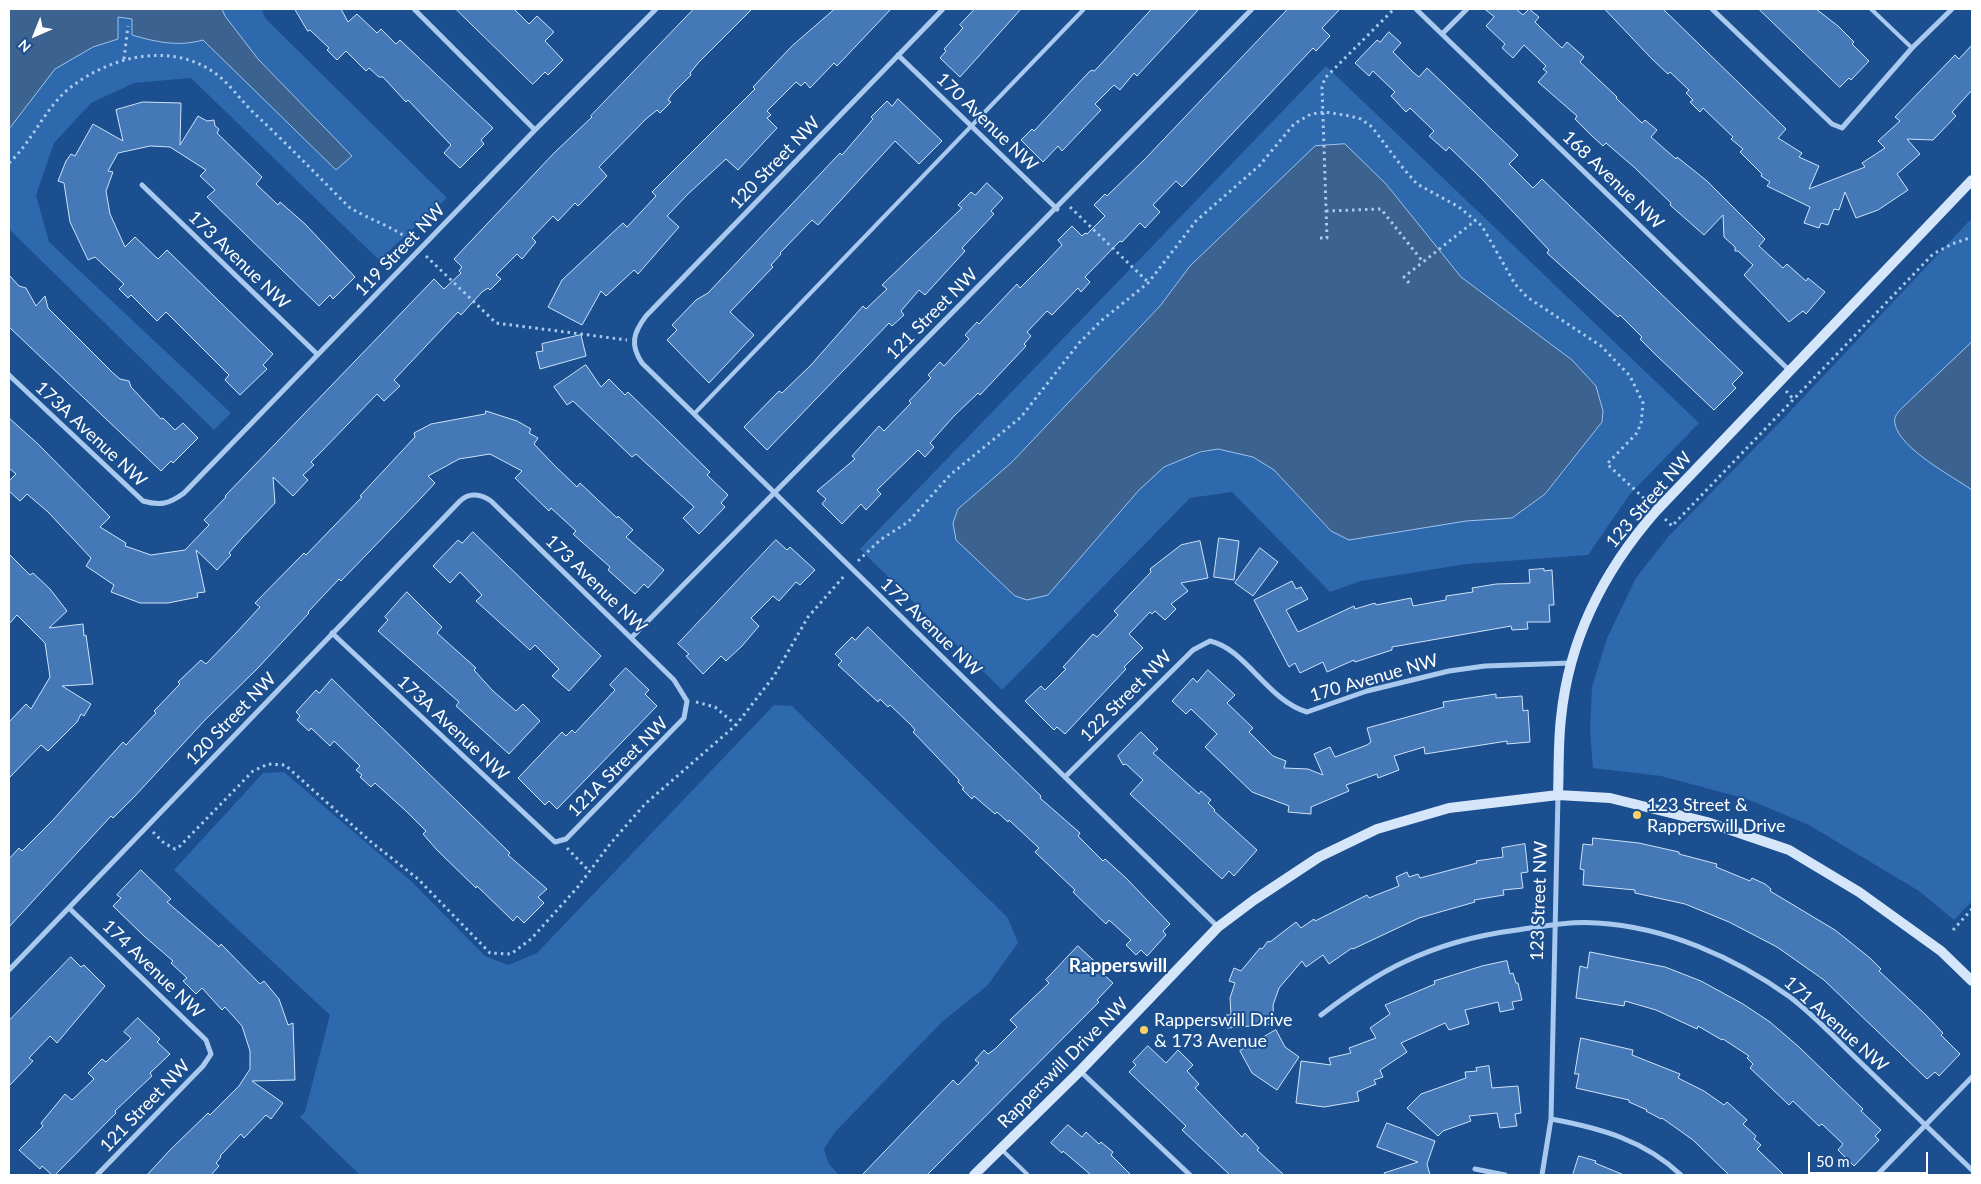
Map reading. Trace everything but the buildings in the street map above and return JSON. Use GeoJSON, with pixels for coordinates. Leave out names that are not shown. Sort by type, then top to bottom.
{"type":"FeatureCollection","features":[{"type":"Feature","properties":{"kind":"street"},"geometry":{"type":"LineString","coordinates":[[414,9],[535,130]]}},
{"type":"Feature","properties":{"kind":"street","name":"119 Street NW"},"geometry":{"type":"LineString","coordinates":[[159,505],[173,501],[184,493],[535,130],[656,9]]}},
{"type":"Feature","properties":{"kind":"street","name":"120 Street NW"},"geometry":{"type":"LineString","coordinates":[[633,341],[637,328],[646,316],[943,9]]}},
{"type":"Feature","properties":{"kind":"street","name":"121 Street NW"},"geometry":{"type":"LineString","coordinates":[[631,638],[773,492],[1064,201],[1252,9]]}},
{"type":"Feature","properties":{"kind":"street","name":"168 Avenue NW"},"geometry":{"type":"LineString","coordinates":[[1416,9],[1790,371]]}},
{"type":"Feature","properties":{"kind":"street"},"geometry":{"type":"LineString","coordinates":[[1442,34],[1467,9]]}},
{"type":"Feature","properties":{"kind":"street"},"geometry":{"type":"LineString","coordinates":[[1712,9],[1832,124],[1842,128],[1912,48],[1952,9]]}},
{"type":"Feature","properties":{"kind":"street","name":"170 Avenue NW"},"geometry":{"type":"LineString","coordinates":[[898,56],[1057,208]]}},
{"type":"Feature","properties":{"kind":"street","name":"123 Street NW"},"geometry":{"type":"LineString","coordinates":[[1542,1175],[1551,1119],[1560,719],[1571,662],[1586,616],[1605,578],[1621,553],[1657,510],[1972,180]]}},
{"type":"Feature","properties":{"kind":"street","name":"173 Avenue NW"},"geometry":{"type":"LineString","coordinates":[[142,185],[317,354]]}},
{"type":"Feature","properties":{"kind":"street","name":"172 Avenue NW"},"geometry":{"type":"LineString","coordinates":[[633,341],[635,353],[642,363],[1218,928]]}},
{"type":"Feature","properties":{"kind":"street","name":"173A Avenue NW"},"geometry":{"type":"LineString","coordinates":[[9,375],[143,501],[159,505]]}},
{"type":"Feature","properties":{"kind":"street","name":"120 Street NW"},"geometry":{"type":"LineString","coordinates":[[9,970],[464,498],[478,495]]}},
{"type":"Feature","properties":{"kind":"street","name":"173 Avenue NW"},"geometry":{"type":"LineString","coordinates":[[478,495],[491,501],[674,680],[687,701]]}},
{"type":"Feature","properties":{"kind":"street","name":"173A Avenue NW"},"geometry":{"type":"LineString","coordinates":[[332,633],[555,842],[561,842]]}},
{"type":"Feature","properties":{"kind":"street","name":"170 Avenue NW"},"geometry":{"type":"LineString","coordinates":[[1210,641],[1228,648],[1285,702],[1307,712],[1367,691],[1449,670],[1485,666],[1571,662]]}},
{"type":"Feature","properties":{"kind":"street","name":"122 Street NW"},"geometry":{"type":"LineString","coordinates":[[1065,777],[1193,650],[1210,641]]}},
{"type":"Feature","properties":{"kind":"street","name":"121A Street NW"},"geometry":{"type":"LineString","coordinates":[[561,842],[679,725],[684,718],[687,701]]}},
{"type":"Feature","properties":{"kind":"street","name":"Rapperswill Drive NW"},"geometry":{"type":"LineString","coordinates":[[974,1175],[1080,1071],[1218,928],[1303,867],[1377,829],[1449,808],[1558,795],[1610,798],[1706,822],[1789,850],[1859,892],[1941,951],[1972,981]]}},
{"type":"Feature","properties":{"kind":"street","name":"174 Avenue NW"},"geometry":{"type":"LineString","coordinates":[[69,908],[206,1040],[211,1054]]}},
{"type":"Feature","properties":{"kind":"street","name":"171 Avenue NW"},"geometry":{"type":"LineString","coordinates":[[1321,1015],[1375,977],[1432,950],[1500,932],[1554,924],[1598,923],[1660,933],[1698,946],[1737,964],[1768,982],[1809,1013],[1972,1170]]}},
{"type":"Feature","properties":{"kind":"street","name":"121 Street NW"},"geometry":{"type":"LineString","coordinates":[[97,1175],[203,1066],[211,1054]]}},
{"type":"Feature","properties":{"kind":"street"},"geometry":{"type":"LineString","coordinates":[[1080,1071],[1190,1175]]}},
{"type":"Feature","properties":{"kind":"street"},"geometry":{"type":"LineString","coordinates":[[1877,1175],[1972,1077]]}},
{"type":"Feature","properties":{"kind":"street"},"geometry":{"type":"LineString","coordinates":[[1551,1119],[1598,1128],[1629,1139],[1658,1155],[1681,1175]]}},
{"type":"Feature","properties":{"kind":"street"},"geometry":{"type":"LineString","coordinates":[[1475,1169],[1505,1175]]}},
{"type":"Feature","properties":{"kind":"lane"},"geometry":{"type":"LineString","coordinates":[[695,413],[970,125],[1084,9]]}},
{"type":"Feature","properties":{"kind":"lane"},"geometry":{"type":"LineString","coordinates":[[1871,9],[1912,48]]}},
{"type":"Feature","properties":{"kind":"lane"},"geometry":{"type":"LineString","coordinates":[[1000,1148],[1028,1175]]}},
{"type":"Feature","properties":{"kind":"path"},"geometry":{"type":"LineString","coordinates":[[1320,238],[1327,238],[1325,112],[1322,87],[1325,78],[1394,9]]}},
{"type":"Feature","properties":{"kind":"path"},"geometry":{"type":"LineString","coordinates":[[124,59],[128,26]]}},
{"type":"Feature","properties":{"kind":"path"},"geometry":{"type":"LineString","coordinates":[[9,163],[29,142],[60,97],[69,88],[88,75],[124,59],[138,57],[179,58],[212,71],[349,207],[368,219],[397,231],[420,250],[496,323],[633,341]]}},
{"type":"Feature","properties":{"kind":"path"},"geometry":{"type":"LineString","coordinates":[[851,568],[880,540],[908,522],[950,475],[1021,417],[1084,338],[1148,283],[1196,221],[1260,165],[1294,124],[1311,114],[1325,112],[1350,116],[1372,127],[1417,184],[1458,207],[1476,220],[1489,236],[1515,284],[1527,297],[1601,346],[1630,376],[1643,403],[1641,424],[1636,434],[1607,464],[1672,526],[1933,254],[1952,244],[1972,237]]}},
{"type":"Feature","properties":{"kind":"path"},"geometry":{"type":"LineString","coordinates":[[1064,201],[1148,283]]}},
{"type":"Feature","properties":{"kind":"path"},"geometry":{"type":"LineString","coordinates":[[1326,211],[1381,209],[1423,262]]}},
{"type":"Feature","properties":{"kind":"path"},"geometry":{"type":"LineString","coordinates":[[1410,283],[1404,277],[1476,220]]}},
{"type":"Feature","properties":{"kind":"path"},"geometry":{"type":"LineString","coordinates":[[687,701],[715,707],[736,725]]}},
{"type":"Feature","properties":{"kind":"path"},"geometry":{"type":"LineString","coordinates":[[561,842],[589,871]]}},
{"type":"Feature","properties":{"kind":"path"},"geometry":{"type":"LineString","coordinates":[[1953,930],[1972,909]]}},
{"type":"Feature","properties":{"kind":"shaded area"},"geometry":{"type":"Polygon","coordinates":[[[9,9],[262,9],[265,18],[447,198],[379,260],[191,78],[134,83],[91,103],[54,143],[36,195],[49,242],[231,413],[214,430],[9,229],[9,9]]]}},
{"type":"Feature","properties":{"kind":"shaded area"},"geometry":{"type":"Polygon","coordinates":[[[9,9],[222,9],[225,16],[258,59],[352,156],[336,170],[203,40],[176,43],[158,42],[141,38],[132,35],[132,19],[118,17],[118,39],[93,47],[55,69],[9,129],[9,9]]]}},
{"type":"Feature","properties":{"kind":"shaded area"},"geometry":{"type":"Polygon","coordinates":[[[1326,66],[1699,423],[1630,494],[1588,555],[1466,564],[1361,581],[1330,592],[1232,492],[1190,498],[1002,690],[860,549],[1326,66]],[[1386,184],[1190,266],[1160,306],[1012,462],[958,509],[1139,490],[1164,467],[1184,457],[1218,449],[1253,457],[1274,470],[1331,531],[1419,528],[1466,521],[1512,518],[1545,494],[1569,465],[1596,386],[1572,360],[1461,277],[1386,184]]]}},
{"type":"Feature","properties":{"kind":"shaded area"},"geometry":{"type":"Polygon","coordinates":[[[1345,144],[1386,184],[1461,277],[1572,360],[1596,386],[1603,411],[1602,422],[1545,494],[1512,518],[1466,521],[1349,540],[1331,531],[1274,470],[1253,457],[1218,449],[1200,452],[1164,467],[1139,490],[1048,595],[1027,600],[1015,596],[956,540],[953,523],[958,509],[1012,462],[1160,306],[1190,266],[1315,146],[1345,144]]]}},
{"type":"Feature","properties":{"kind":"shaded area"},"geometry":{"type":"Polygon","coordinates":[[[1972,218],[1972,901],[1954,920],[1919,891],[1809,825],[1747,799],[1661,776],[1593,768],[1590,729],[1592,687],[1607,638],[1636,578],[1668,537],[1781,421],[1972,218]]]}},
{"type":"Feature","properties":{"kind":"shaded area"},"geometry":{"type":"Polygon","coordinates":[[[1972,342],[1972,490],[1940,470],[1906,443],[1899,433],[1895,419],[1901,409],[1972,342]]]}},
{"type":"Feature","properties":{"kind":"shaded area"},"geometry":{"type":"Polygon","coordinates":[[[774,705],[792,706],[1008,918],[1018,943],[987,986],[943,1021],[835,1132],[824,1149],[829,1164],[839,1175],[360,1175],[300,1117],[305,1112],[330,1015],[174,870],[263,773],[284,772],[412,882],[485,956],[508,965],[537,953],[774,705]]]}},
{"type":"Feature","properties":{"kind":"place","name":"123 Street & Rapperswill Drive"},"geometry":{"type":"Point","coordinates":[1637,815]}},
{"type":"Feature","properties":{"kind":"place","name":"Rapperswill Drive & 173 Avenue"},"geometry":{"type":"Point","coordinates":[1144,1030]}},
{"type":"Feature","properties":{"kind":"district","name":"Rapperswill"},"geometry":{"type":"Point","coordinates":[1118,966]}}]}
